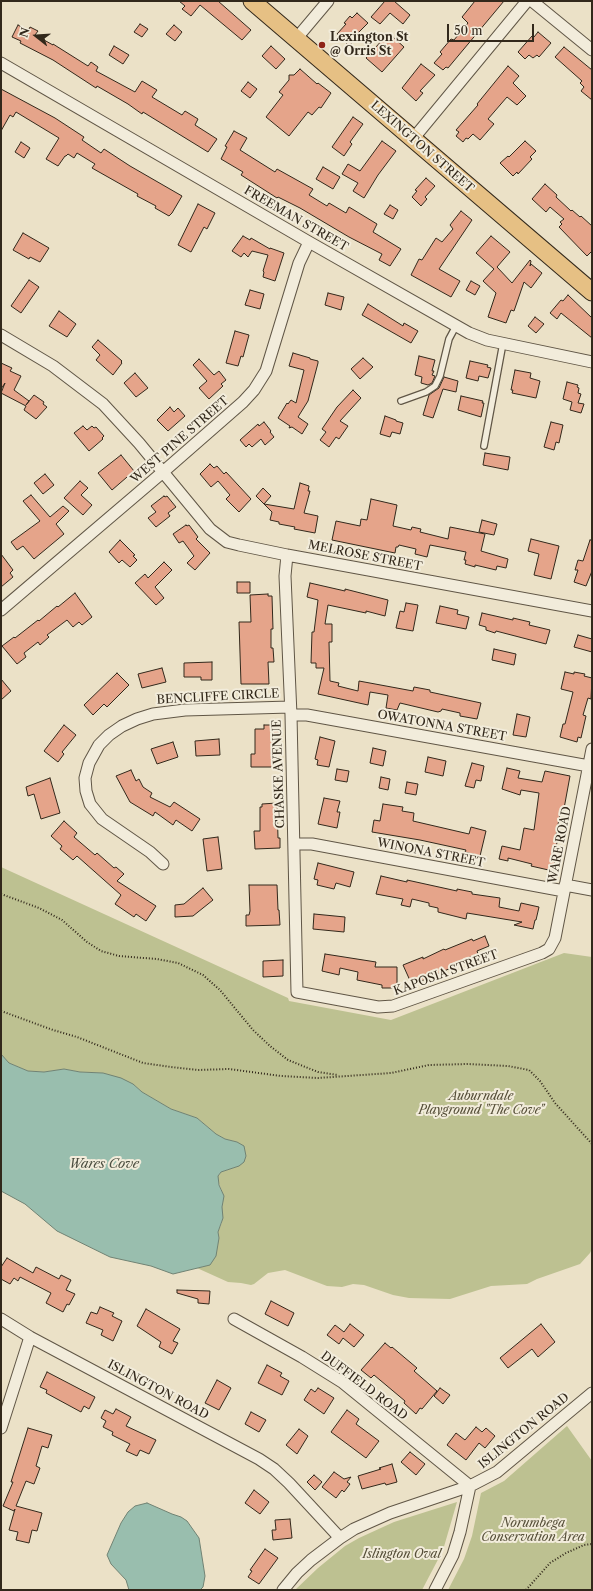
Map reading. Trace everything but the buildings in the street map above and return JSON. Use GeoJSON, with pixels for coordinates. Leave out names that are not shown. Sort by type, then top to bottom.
{"type":"FeatureCollection","features":[{"type":"Feature","properties":{"kind":"main road","name":"LEXINGTON STREET"},"geometry":{"type":"LineString","coordinates":[[252,1],[592,292]]}},
{"type":"Feature","properties":{"kind":"street"},"geometry":{"type":"LineString","coordinates":[[296,39],[328,1]]}},
{"type":"Feature","properties":{"kind":"street"},"geometry":{"type":"LineString","coordinates":[[413,139],[527,1]]}},
{"type":"Feature","properties":{"kind":"street"},"geometry":{"type":"LineString","coordinates":[[532,1],[592,50]]}},
{"type":"Feature","properties":{"kind":"street","name":"FREEMAN STREET"},"geometry":{"type":"LineString","coordinates":[[1,63],[456,326],[478,337],[503,344],[592,362]]}},
{"type":"Feature","properties":{"kind":"street","name":"WEST PINE STREET"},"geometry":{"type":"LineString","coordinates":[[1,610],[243,402],[259,384],[269,364],[299,264],[309,242]]}},
{"type":"Feature","properties":{"kind":"street","name":"MELROSE STREET"},"geometry":{"type":"LineString","coordinates":[[1,335],[43,359],[94,397],[120,422],[210,529],[222,539],[239,545],[287,555],[592,611]]}},
{"type":"Feature","properties":{"kind":"street","name":"CHASKE AVENUE"},"geometry":{"type":"LineString","coordinates":[[287,555],[285,576],[294,844],[297,992]]}},
{"type":"Feature","properties":{"kind":"street","name":"BENCLIFFE CIRCLE"},"geometry":{"type":"LineString","coordinates":[[163,864],[150,852],[102,819],[90,804],[86,791],[85,778],[89,763],[99,745],[109,735],[122,726],[153,714],[185,710],[290,711]]}},
{"type":"Feature","properties":{"kind":"street","name":"OWATONNA STREET"},"geometry":{"type":"LineString","coordinates":[[290,711],[589,766]]}},
{"type":"Feature","properties":{"kind":"street","name":"WARE ROAD"},"geometry":{"type":"LineString","coordinates":[[552,946],[592,750]]}},
{"type":"Feature","properties":{"kind":"street","name":"WINONA STREET"},"geometry":{"type":"LineString","coordinates":[[294,844],[312,844],[564,888],[592,890]]}},
{"type":"Feature","properties":{"kind":"street","name":"KAPOSIA STREET"},"geometry":{"type":"LineString","coordinates":[[297,992],[378,1007],[393,1006],[542,953],[552,946]]}},
{"type":"Feature","properties":{"kind":"street","name":"ISLINGTON ROAD"},"geometry":{"type":"LineString","coordinates":[[1,1318],[30,1337],[259,1459],[289,1484],[340,1538]]}},
{"type":"Feature","properties":{"kind":"street","name":"DUFFIELD ROAD"},"geometry":{"type":"LineString","coordinates":[[234,1319],[302,1357],[342,1382],[470,1486]]}},
{"type":"Feature","properties":{"kind":"street"},"geometry":{"type":"LineString","coordinates":[[1,1428],[30,1337]]}},
{"type":"Feature","properties":{"kind":"street","name":"ISLINGTON ROAD"},"geometry":{"type":"LineString","coordinates":[[283,1590],[302,1569],[340,1538],[354,1529],[390,1513],[470,1486],[497,1472],[592,1393]]}},
{"type":"Feature","properties":{"kind":"street"},"geometry":{"type":"LineString","coordinates":[[434,1590],[453,1555],[460,1532],[470,1486]]}},
{"type":"Feature","properties":{"kind":"lane"},"geometry":{"type":"LineString","coordinates":[[401,401],[426,392],[435,386],[440,376],[449,339],[456,326]]}},
{"type":"Feature","properties":{"kind":"lane"},"geometry":{"type":"LineString","coordinates":[[484,446],[503,344]]}},
{"type":"Feature","properties":{"kind":"path"},"geometry":{"type":"LineString","coordinates":[[1,894],[39,908],[62,920],[87,942],[101,951],[119,956],[157,959],[171,962],[202,975],[220,990],[253,1030],[288,1060],[318,1072],[342,1076]]}},
{"type":"Feature","properties":{"kind":"path"},"geometry":{"type":"LineString","coordinates":[[1,1011],[77,1037],[143,1064],[198,1070],[229,1069],[281,1076],[318,1078],[391,1073],[430,1065],[468,1064],[508,1066],[529,1070],[540,1081],[555,1103],[592,1144]]}},
{"type":"Feature","properties":{"kind":"path"},"geometry":{"type":"LineString","coordinates":[[526,1590],[550,1563],[566,1553],[584,1545],[592,1544]]}},
{"type":"Feature","properties":{"kind":"green space","name":"Auburndale Playground \"The Cove\""},"geometry":{"type":"Polygon","coordinates":[[[1,867],[288,998],[289,1001],[391,1020],[564,953],[592,957],[592,1249],[590,1253],[580,1264],[527,1284],[491,1286],[450,1299],[409,1298],[393,1295],[364,1285],[353,1284],[342,1287],[327,1286],[285,1270],[268,1273],[251,1285],[228,1282],[197,1268],[210,1265],[215,1256],[219,1238],[218,1232],[222,1222],[223,1201],[218,1176],[221,1172],[238,1166],[237,1142],[225,1139],[216,1134],[197,1118],[171,1109],[142,1092],[133,1084],[103,1073],[80,1072],[64,1069],[44,1072],[28,1071],[9,1063],[1,1054],[1,867]]]}},
{"type":"Feature","properties":{"kind":"green space","name":"Norumbega Conservation Area"},"geometry":{"type":"Polygon","coordinates":[[[567,1426],[592,1461],[592,1590],[448,1590],[464,1559],[472,1536],[481,1493],[504,1481],[567,1426]]]}},
{"type":"Feature","properties":{"kind":"green space","name":"Islington Oval"},"geometry":{"type":"Polygon","coordinates":[[[457,1502],[443,1550],[422,1590],[295,1590],[318,1568],[345,1546],[359,1538],[394,1522],[457,1502]]]}},
{"type":"Feature","properties":{"kind":"water","name":"Wares Cove"},"geometry":{"type":"Polygon","coordinates":[[[1,1054],[9,1063],[28,1071],[44,1072],[64,1069],[80,1072],[103,1073],[121,1078],[133,1084],[142,1092],[171,1109],[197,1118],[216,1134],[225,1139],[237,1142],[244,1146],[246,1156],[244,1162],[239,1166],[221,1172],[218,1176],[219,1185],[224,1196],[222,1207],[223,1218],[218,1232],[219,1238],[216,1256],[210,1265],[173,1274],[151,1266],[110,1257],[57,1231],[25,1204],[1,1191],[1,1054]]]}},
{"type":"Feature","properties":{"kind":"water"},"geometry":{"type":"Polygon","coordinates":[[[147,1503],[187,1521],[199,1538],[205,1576],[203,1587],[200,1590],[129,1590],[126,1580],[111,1564],[107,1555],[121,1523],[128,1512],[135,1506],[147,1503]]]}},
{"type":"Feature","properties":{"kind":"place","name":"Lexington St @ Orris St"},"geometry":{"type":"Point","coordinates":[322,45]}}]}
